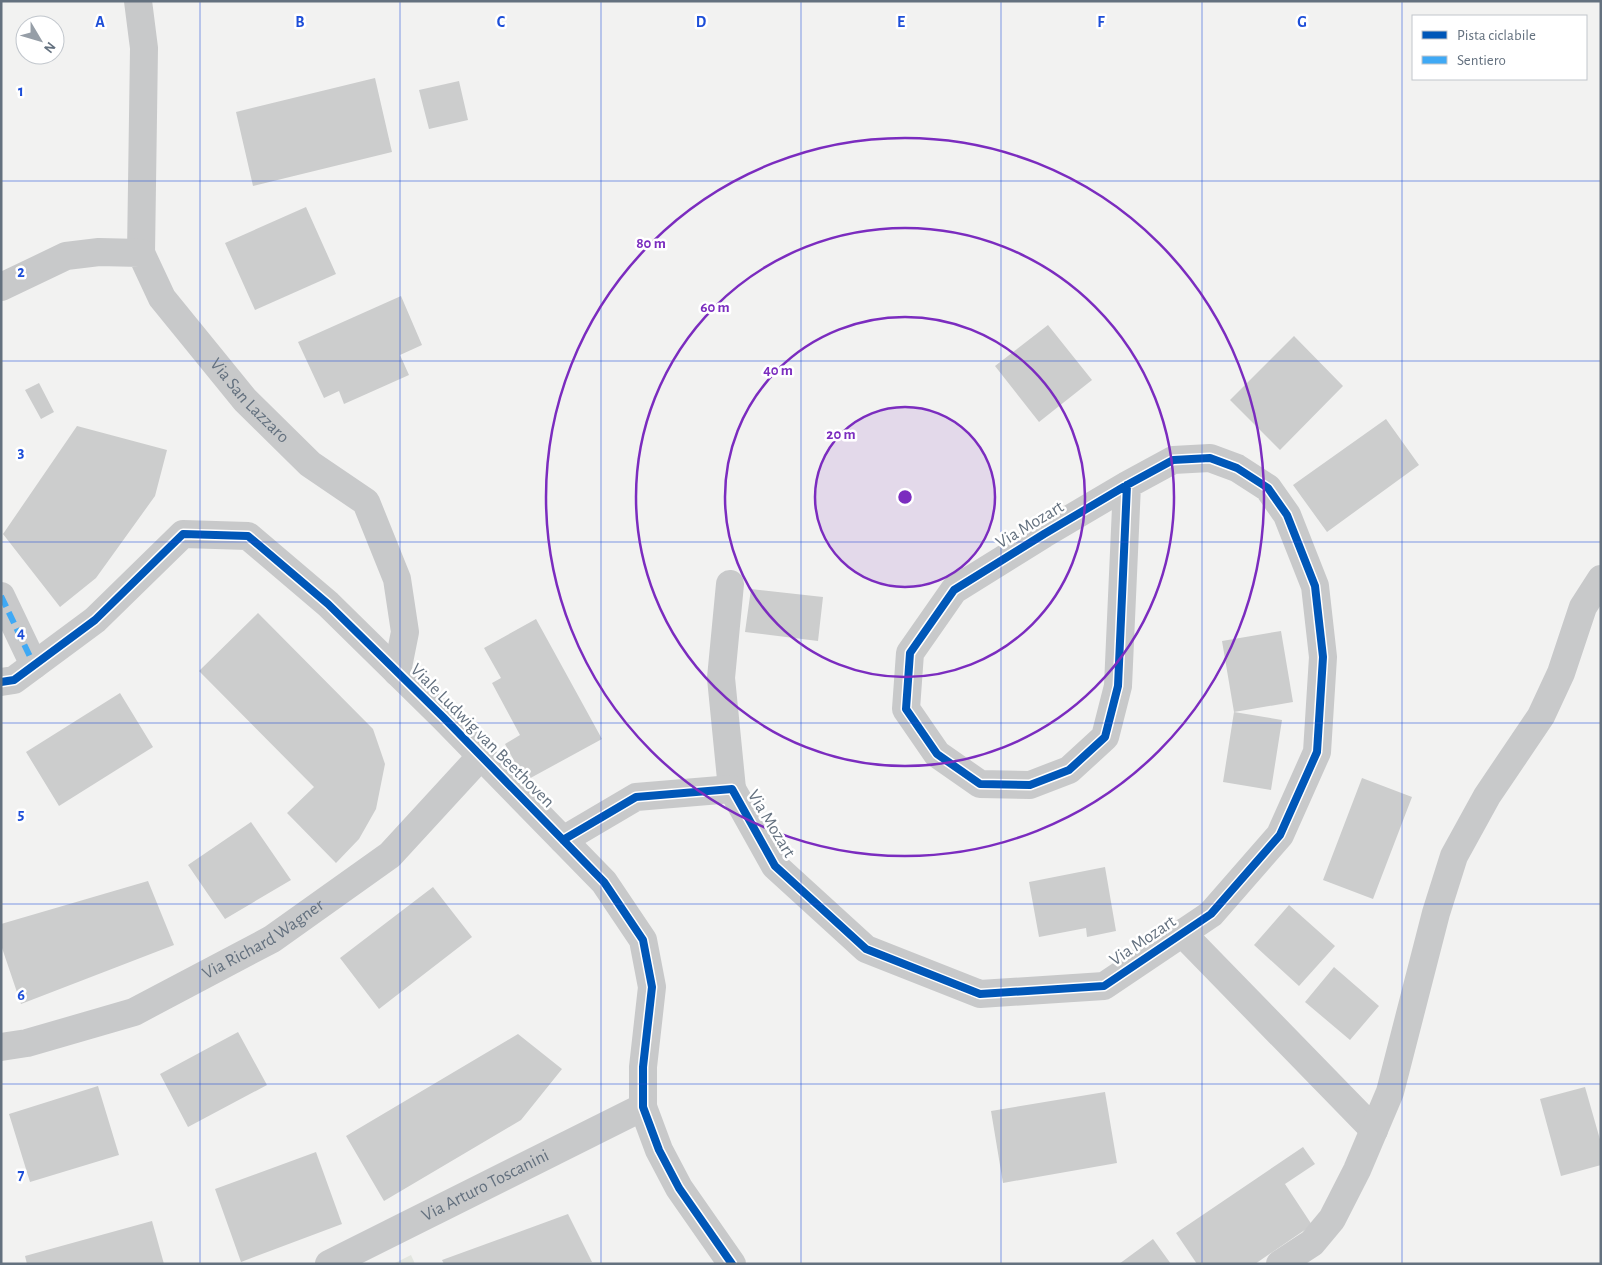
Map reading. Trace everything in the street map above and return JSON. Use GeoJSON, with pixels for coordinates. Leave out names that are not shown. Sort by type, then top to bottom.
{"type":"FeatureCollection","features":[{"type":"Feature","properties":{"kind":"street"},"geometry":{"type":"LineString","coordinates":[[1,287],[66,256],[100,252],[141,253],[144,48],[138,1]]}},
{"type":"Feature","properties":{"kind":"street","name":"Via San Lazzaro"},"geometry":{"type":"LineString","coordinates":[[141,253],[162,298],[245,400],[310,464],[366,502],[397,579],[405,632],[397,672]]}},
{"type":"Feature","properties":{"kind":"street","name":"Via Mozart"},"geometry":{"type":"LineString","coordinates":[[730,584],[720,678],[732,788],[775,866],[866,949],[980,994],[1104,986],[1211,914],[1280,835],[1317,752],[1322,658],[1315,586],[1287,515],[1268,488],[1237,468],[1210,458],[1173,460],[1127,484],[1044,534],[954,590],[910,653],[906,709],[937,754],[980,784],[1030,785],[1069,770],[1105,737],[1118,686],[1127,484]]}},
{"type":"Feature","properties":{"kind":"street","name":"Viale Ludwig van Beethoven"},"geometry":{"type":"LineString","coordinates":[[1,682],[14,680],[95,620],[182,534],[248,536],[328,604],[481,756],[604,882],[643,940],[652,987],[643,1067],[643,1107],[659,1150],[679,1188],[732,1264]]}},
{"type":"Feature","properties":{"kind":"street"},"geometry":{"type":"LineString","coordinates":[[1280,1264],[1312,1243],[1332,1219],[1357,1170],[1390,1092],[1436,913],[1454,856],[1487,796],[1541,716],[1561,674],[1583,607],[1601,578]]}},
{"type":"Feature","properties":{"kind":"street"},"geometry":{"type":"LineString","coordinates":[[1,596],[34,665]]}},
{"type":"Feature","properties":{"kind":"street","name":"Via Richard Wagner"},"geometry":{"type":"LineString","coordinates":[[1,1047],[27,1043],[134,1012],[272,938],[390,855],[481,756]]}},
{"type":"Feature","properties":{"kind":"street","name":"Via Mozart"},"geometry":{"type":"LineString","coordinates":[[563,840],[636,797],[732,788]]}},
{"type":"Feature","properties":{"kind":"street","name":"Via Mozart"},"geometry":{"type":"LineString","coordinates":[[1182,933],[1374,1130]]}},
{"type":"Feature","properties":{"kind":"street","name":"Via Arturo Toscanini"},"geometry":{"type":"LineString","coordinates":[[329,1264],[643,1107]]}},
{"type":"Feature","properties":{"kind":"shaded area"},"geometry":{"type":"Polygon","coordinates":[[[411,1255],[415,1264],[393,1264],[411,1255]]]}},
{"type":"Feature","properties":{"kind":"building"},"geometry":{"type":"Polygon","coordinates":[[[375,78],[392,152],[253,186],[236,112],[375,78]]]}},
{"type":"Feature","properties":{"kind":"building"},"geometry":{"type":"Polygon","coordinates":[[[459,81],[468,120],[429,129],[419,90],[459,81]]]}},
{"type":"Feature","properties":{"kind":"building"},"geometry":{"type":"Polygon","coordinates":[[[306,207],[336,274],[255,310],[225,243],[306,207]]]}},
{"type":"Feature","properties":{"kind":"building"},"geometry":{"type":"Polygon","coordinates":[[[401,296],[422,345],[400,355],[409,375],[344,404],[339,391],[324,398],[298,342],[401,296]]]}},
{"type":"Feature","properties":{"kind":"building"},"geometry":{"type":"Polygon","coordinates":[[[1048,325],[1092,380],[1039,422],[995,366],[1048,325]]]}},
{"type":"Feature","properties":{"kind":"building"},"geometry":{"type":"Polygon","coordinates":[[[1294,336],[1343,386],[1280,450],[1230,400],[1294,336]]]}},
{"type":"Feature","properties":{"kind":"building"},"geometry":{"type":"Polygon","coordinates":[[[39,383],[54,412],[41,419],[25,390],[39,383]]]}},
{"type":"Feature","properties":{"kind":"building"},"geometry":{"type":"Polygon","coordinates":[[[1386,419],[1419,465],[1327,532],[1293,485],[1386,419]]]}},
{"type":"Feature","properties":{"kind":"building"},"geometry":{"type":"Polygon","coordinates":[[[77,426],[167,450],[155,496],[96,578],[60,607],[3,534],[77,426]]]}},
{"type":"Feature","properties":{"kind":"building"},"geometry":{"type":"Polygon","coordinates":[[[751,589],[823,597],[818,641],[745,632],[751,589]]]}},
{"type":"Feature","properties":{"kind":"building"},"geometry":{"type":"Polygon","coordinates":[[[258,613],[373,729],[385,764],[376,809],[359,839],[336,863],[287,813],[314,787],[199,671],[258,613]]]}},
{"type":"Feature","properties":{"kind":"building"},"geometry":{"type":"Polygon","coordinates":[[[536,619],[602,739],[525,781],[505,744],[520,735],[492,683],[501,678],[484,648],[536,619]]]}},
{"type":"Feature","properties":{"kind":"building"},"geometry":{"type":"Polygon","coordinates":[[[1281,631],[1293,702],[1234,712],[1222,641],[1281,631]]]}},
{"type":"Feature","properties":{"kind":"building"},"geometry":{"type":"Polygon","coordinates":[[[120,693],[153,747],[59,806],[26,752],[120,693]]]}},
{"type":"Feature","properties":{"kind":"building"},"geometry":{"type":"Polygon","coordinates":[[[1234,712],[1282,720],[1271,790],[1223,782],[1234,712]]]}},
{"type":"Feature","properties":{"kind":"building"},"geometry":{"type":"Polygon","coordinates":[[[1362,778],[1412,797],[1373,899],[1323,880],[1362,778]]]}},
{"type":"Feature","properties":{"kind":"building"},"geometry":{"type":"Polygon","coordinates":[[[251,822],[291,880],[225,919],[188,865],[251,822]]]}},
{"type":"Feature","properties":{"kind":"building"},"geometry":{"type":"Polygon","coordinates":[[[1105,867],[1116,931],[1087,937],[1086,928],[1039,937],[1029,882],[1105,867]]]}},
{"type":"Feature","properties":{"kind":"building"},"geometry":{"type":"Polygon","coordinates":[[[148,881],[174,945],[21,1004],[1,945],[1,924],[148,881]]]}},
{"type":"Feature","properties":{"kind":"building"},"geometry":{"type":"Polygon","coordinates":[[[433,887],[472,937],[379,1009],[340,958],[433,887]]]}},
{"type":"Feature","properties":{"kind":"building"},"geometry":{"type":"Polygon","coordinates":[[[1289,905],[1335,946],[1299,986],[1254,945],[1289,905]]]}},
{"type":"Feature","properties":{"kind":"building"},"geometry":{"type":"Polygon","coordinates":[[[1334,967],[1379,1006],[1350,1040],[1305,1002],[1334,967]]]}},
{"type":"Feature","properties":{"kind":"building"},"geometry":{"type":"Polygon","coordinates":[[[238,1032],[267,1085],[188,1127],[160,1074],[238,1032]]]}},
{"type":"Feature","properties":{"kind":"building"},"geometry":{"type":"Polygon","coordinates":[[[518,1034],[562,1069],[521,1120],[384,1201],[346,1136],[518,1034]]]}},
{"type":"Feature","properties":{"kind":"building"},"geometry":{"type":"Polygon","coordinates":[[[98,1086],[119,1155],[30,1182],[9,1114],[98,1086]]]}},
{"type":"Feature","properties":{"kind":"building"},"geometry":{"type":"Polygon","coordinates":[[[1585,1087],[1601,1143],[1601,1165],[1561,1176],[1540,1099],[1585,1087]]]}},
{"type":"Feature","properties":{"kind":"building"},"geometry":{"type":"Polygon","coordinates":[[[1105,1092],[1117,1163],[1003,1183],[991,1111],[1105,1092]]]}},
{"type":"Feature","properties":{"kind":"building"},"geometry":{"type":"Polygon","coordinates":[[[1303,1147],[1315,1164],[1285,1184],[1312,1225],[1255,1264],[1197,1264],[1176,1233],[1303,1147]]]}},
{"type":"Feature","properties":{"kind":"building"},"geometry":{"type":"Polygon","coordinates":[[[316,1152],[342,1224],[241,1262],[215,1189],[316,1152]]]}},
{"type":"Feature","properties":{"kind":"building"},"geometry":{"type":"Polygon","coordinates":[[[568,1214],[592,1262],[444,1264],[442,1260],[568,1214]]]}},
{"type":"Feature","properties":{"kind":"building"},"geometry":{"type":"Polygon","coordinates":[[[152,1221],[164,1264],[27,1264],[25,1256],[152,1221]]]}},
{"type":"Feature","properties":{"kind":"building"},"geometry":{"type":"Polygon","coordinates":[[[1153,1239],[1171,1264],[1119,1264],[1153,1239]]]}},
{"type":"Feature","properties":{"kind":"marked path"},"geometry":{"type":"LineString","coordinates":[[1,596],[34,665]]}},
{"type":"Feature","properties":{"kind":"cycle path"},"geometry":{"type":"LineString","coordinates":[[563,840],[636,797],[732,789],[775,866],[866,949],[980,994],[1104,986],[1211,914],[1280,835],[1317,752],[1323,657],[1315,586],[1287,515],[1268,488],[1237,468],[1210,458],[1173,460],[1127,485],[1044,534],[954,590],[910,653],[906,709],[937,754],[980,784],[1030,785],[1069,770],[1105,737],[1118,686],[1127,485]]}},
{"type":"Feature","properties":{"kind":"cycle path"},"geometry":{"type":"LineString","coordinates":[[1,682],[14,680],[95,620],[183,534],[248,536],[328,604],[443,717],[604,882],[643,940],[652,987],[643,1067],[643,1107],[659,1150],[679,1188],[732,1264]]}}]}
